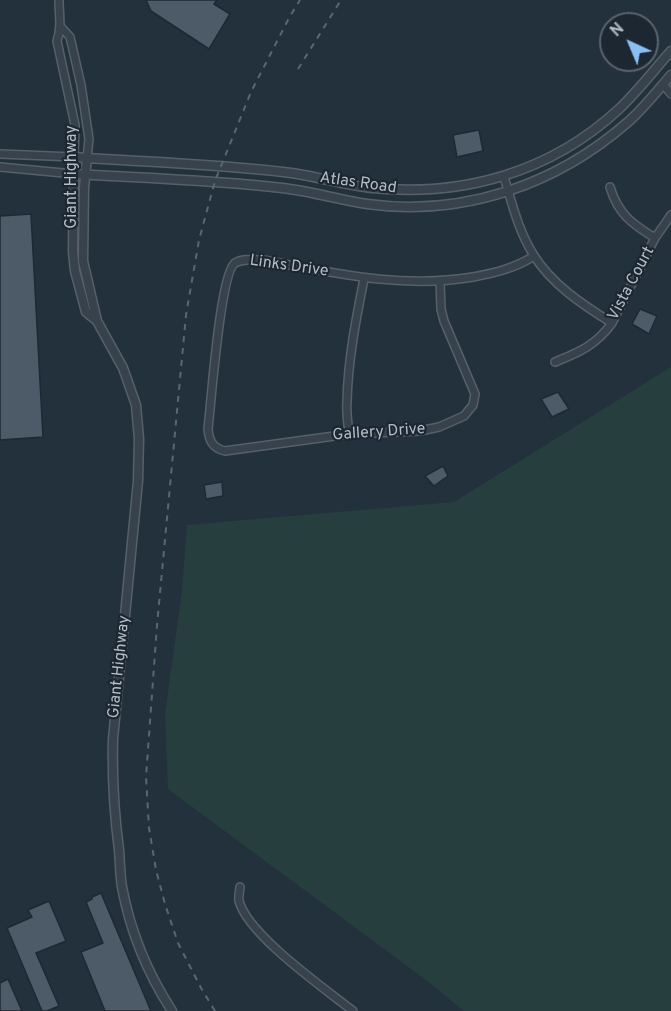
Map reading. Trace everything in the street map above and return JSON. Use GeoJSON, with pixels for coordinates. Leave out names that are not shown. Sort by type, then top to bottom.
{"type":"FeatureCollection","features":[{"type":"Feature","properties":{"kind":"street","name":"Giant Highway"},"geometry":{"type":"LineString","coordinates":[[59,0],[59,19],[61,27],[70,37],[81,85],[89,139],[84,188],[84,261],[97,321],[123,368],[136,405],[139,439],[138,481],[113,739],[112,779],[122,886],[134,929],[156,984],[172,1011]]}},
{"type":"Feature","properties":{"kind":"street","name":"Giant Highway"},"geometry":{"type":"LineString","coordinates":[[61,27],[57,41],[75,125],[73,252],[75,271],[86,312],[97,321]]}},
{"type":"Feature","properties":{"kind":"street","name":"Atlas Road"},"geometry":{"type":"LineString","coordinates":[[0,154],[246,167],[288,172],[370,188],[441,189],[504,177],[563,150],[587,135],[618,110],[671,51]]}},
{"type":"Feature","properties":{"kind":"street","name":"Atlas Road"},"geometry":{"type":"LineString","coordinates":[[0,167],[74,174],[244,183],[286,188],[368,204],[442,205],[508,192],[545,177],[588,154],[629,122],[671,75]]}},
{"type":"Feature","properties":{"kind":"street"},"geometry":{"type":"LineString","coordinates":[[663,84],[671,94]]}},
{"type":"Feature","properties":{"kind":"street"},"geometry":{"type":"LineString","coordinates":[[504,177],[517,221],[534,256],[570,295],[612,323]]}},
{"type":"Feature","properties":{"kind":"street"},"geometry":{"type":"LineString","coordinates":[[610,187],[619,209],[629,220],[655,238]]}},
{"type":"Feature","properties":{"kind":"street","name":"Vista Court"},"geometry":{"type":"LineString","coordinates":[[555,362],[576,354],[604,334],[612,323],[655,238],[671,215]]}},
{"type":"Feature","properties":{"kind":"street","name":"Links Drive"},"geometry":{"type":"LineString","coordinates":[[220,450],[214,447],[209,440],[208,429],[219,327],[230,269],[235,263],[248,259],[263,260],[364,279],[440,282],[501,271],[534,256]]}},
{"type":"Feature","properties":{"kind":"street"},"geometry":{"type":"LineString","coordinates":[[349,434],[347,390],[355,319],[364,279]]}},
{"type":"Feature","properties":{"kind":"street","name":"Gallery Drive"},"geometry":{"type":"LineString","coordinates":[[220,450],[349,434],[425,431],[440,428],[460,418],[472,408],[475,401],[474,394],[444,321],[440,282]]}},
{"type":"Feature","properties":{"kind":"street"},"geometry":{"type":"LineString","coordinates":[[240,887],[239,900],[250,922],[277,950],[353,1011]]}},
{"type":"Feature","properties":{"kind":"green space"},"geometry":{"type":"Polygon","coordinates":[[[671,367],[671,1011],[464,1011],[426,980],[168,789],[165,714],[182,591],[187,525],[454,502],[671,367]]]}},
{"type":"Feature","properties":{"kind":"building"},"geometry":{"type":"Polygon","coordinates":[[[146,0],[217,0],[214,4],[230,14],[209,49],[151,11],[146,0]]]}},
{"type":"Feature","properties":{"kind":"building"},"geometry":{"type":"Polygon","coordinates":[[[479,130],[483,151],[457,157],[453,135],[479,130]]]}},
{"type":"Feature","properties":{"kind":"building"},"geometry":{"type":"Polygon","coordinates":[[[31,214],[43,437],[0,440],[0,216],[31,214]]]}},
{"type":"Feature","properties":{"kind":"building"},"geometry":{"type":"Polygon","coordinates":[[[640,309],[657,316],[649,334],[632,324],[640,309]]]}},
{"type":"Feature","properties":{"kind":"building"},"geometry":{"type":"Polygon","coordinates":[[[558,392],[569,409],[552,417],[541,399],[558,392]]]}},
{"type":"Feature","properties":{"kind":"building"},"geometry":{"type":"Polygon","coordinates":[[[443,466],[448,476],[434,486],[425,476],[443,466]]]}},
{"type":"Feature","properties":{"kind":"building"},"geometry":{"type":"Polygon","coordinates":[[[222,482],[223,496],[206,499],[204,485],[222,482]]]}},
{"type":"Feature","properties":{"kind":"building"},"geometry":{"type":"Polygon","coordinates":[[[101,893],[151,1011],[105,1011],[81,952],[103,943],[86,902],[101,893]]]}},
{"type":"Feature","properties":{"kind":"building"},"geometry":{"type":"Polygon","coordinates":[[[49,901],[66,941],[36,953],[59,1006],[42,1011],[7,928],[32,917],[28,910],[49,901]]]}},
{"type":"Feature","properties":{"kind":"building"},"geometry":{"type":"Polygon","coordinates":[[[8,979],[22,1011],[0,1011],[0,983],[8,979]]]}},
{"type":"Feature","properties":{"kind":"railway"},"geometry":{"type":"LineString","coordinates":[[215,1011],[178,943],[156,870],[149,828],[146,777],[157,625],[186,315],[199,240],[215,181],[251,92],[300,0]]}},
{"type":"Feature","properties":{"kind":"railway"},"geometry":{"type":"LineString","coordinates":[[298,69],[341,0]]}}]}
